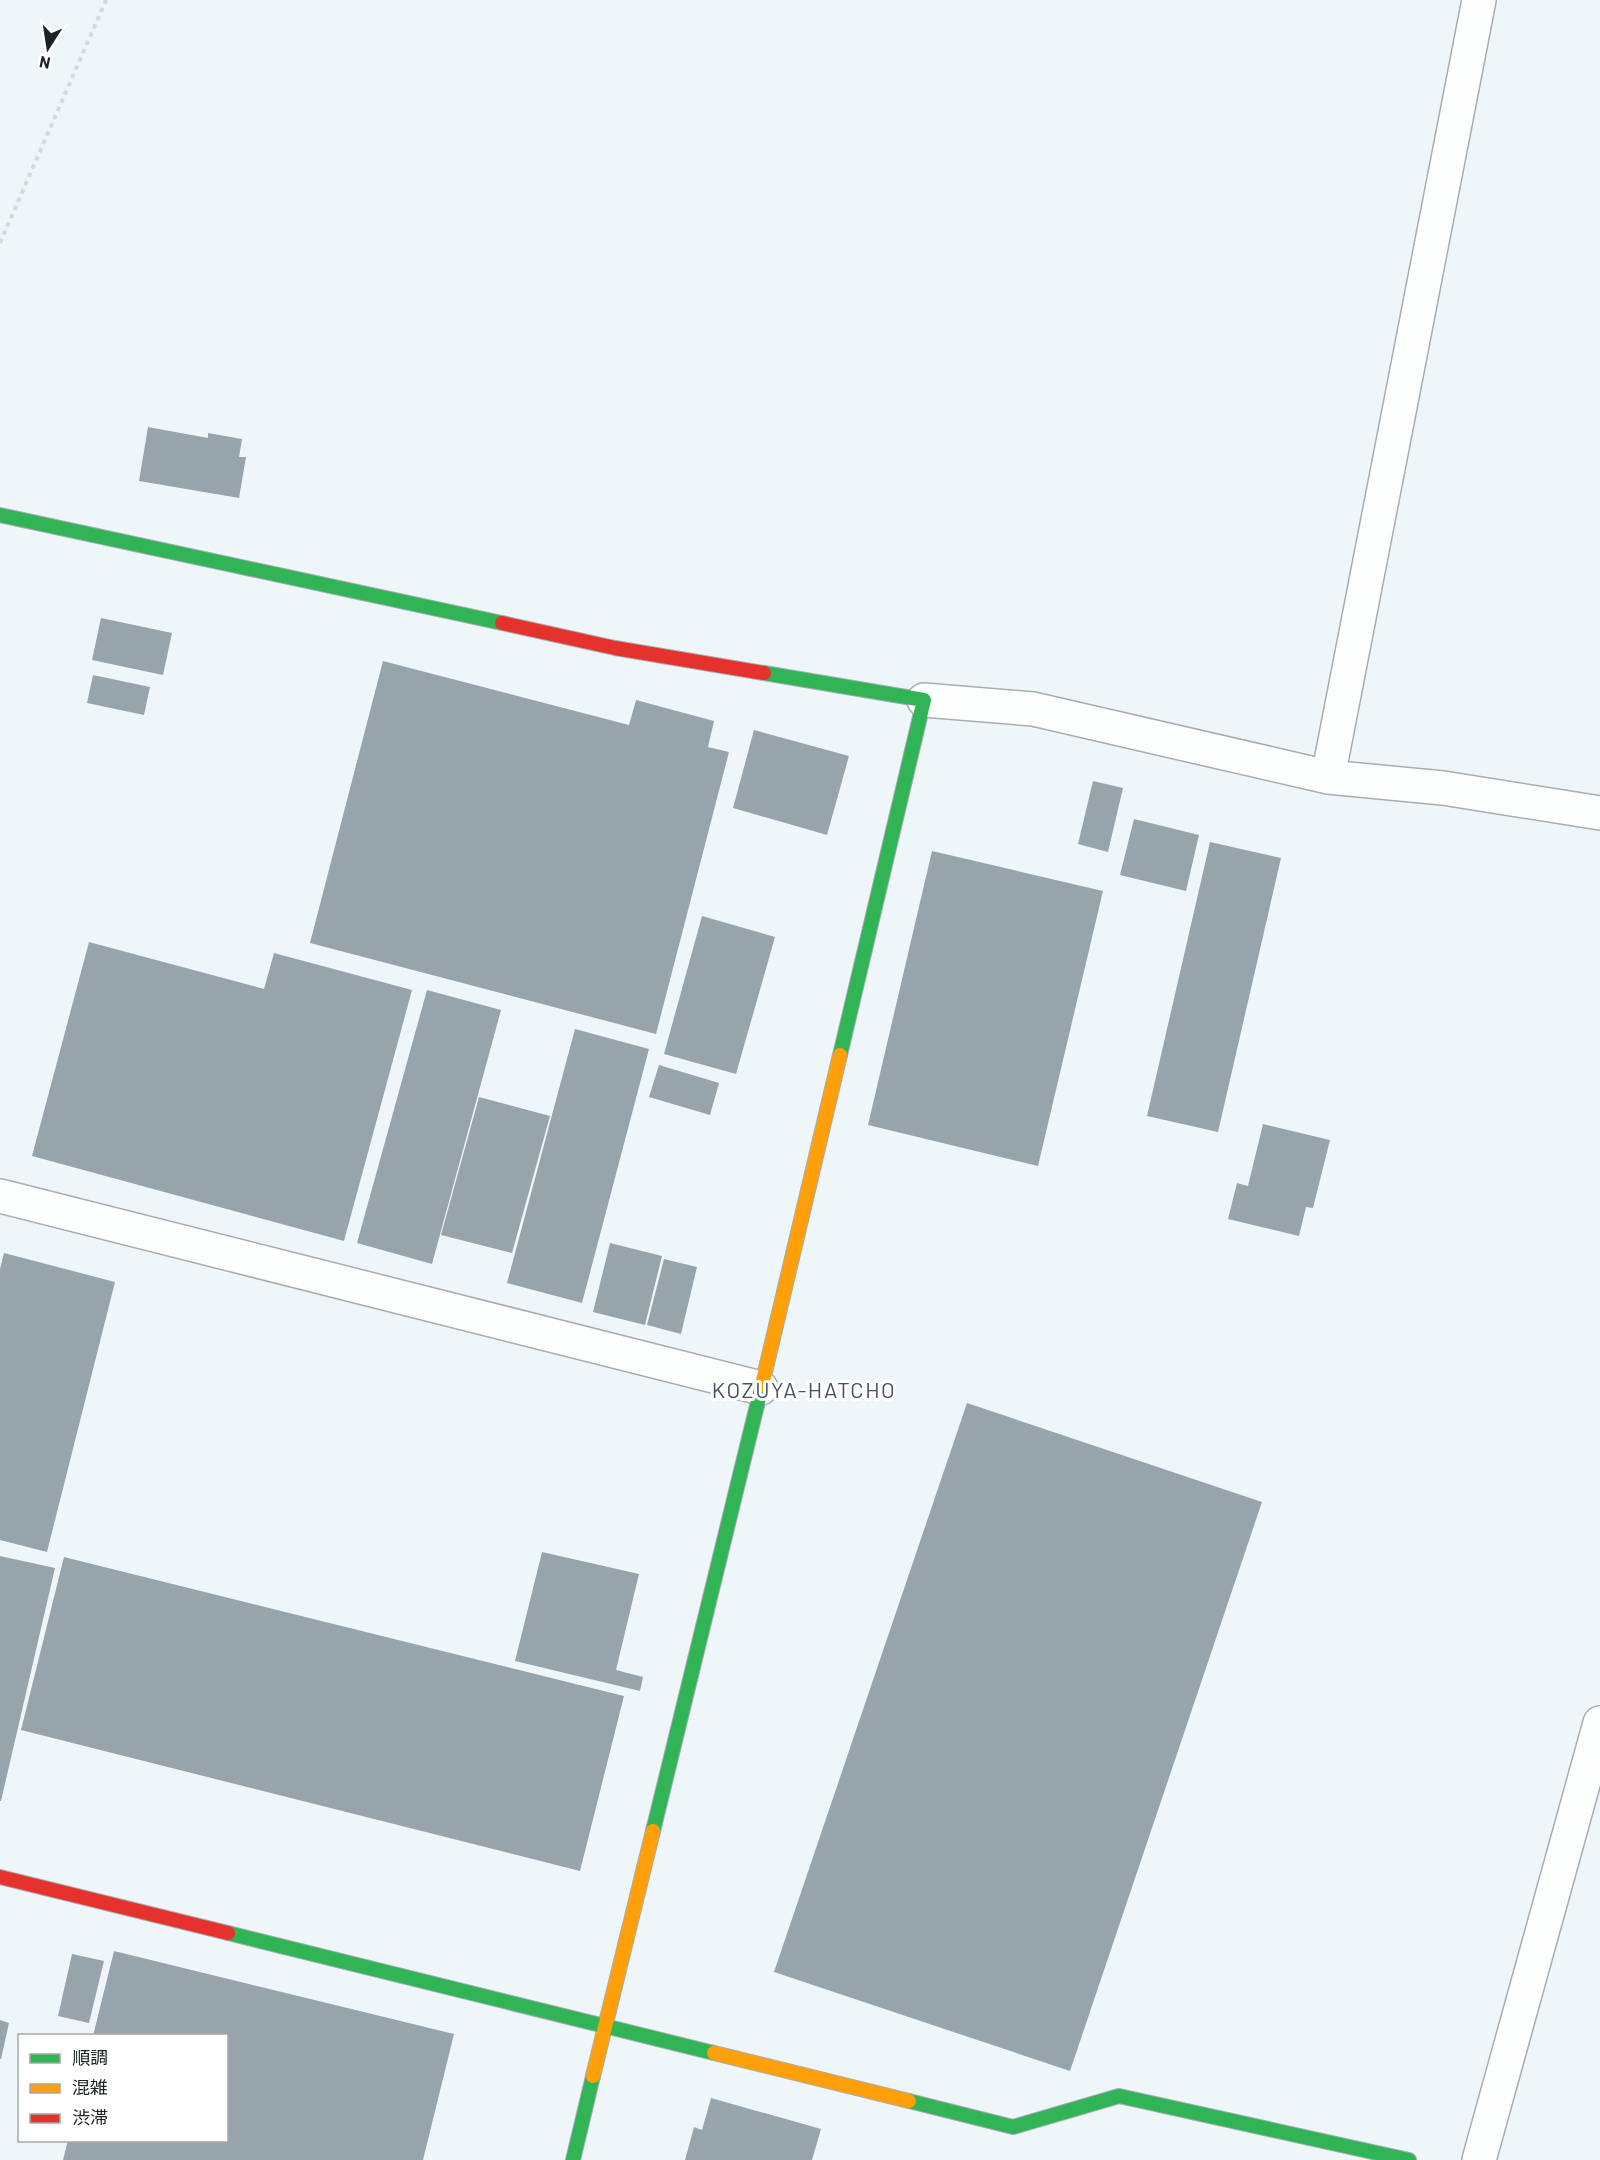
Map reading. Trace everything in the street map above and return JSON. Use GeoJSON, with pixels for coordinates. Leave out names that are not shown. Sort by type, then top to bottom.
{"type":"FeatureCollection","features":[{"type":"Feature","properties":{"kind":"street"},"geometry":{"type":"LineString","coordinates":[[1328,777],[1479,0]]}},
{"type":"Feature","properties":{"kind":"street"},"geometry":{"type":"LineString","coordinates":[[0,515],[615,648],[924,700],[1033,709],[1328,777],[1443,788],[1600,813]]}},
{"type":"Feature","properties":{"kind":"street"},"geometry":{"type":"LineString","coordinates":[[573,2160],[761,1388],[924,700]]}},
{"type":"Feature","properties":{"kind":"street"},"geometry":{"type":"LineString","coordinates":[[0,1196],[761,1388]]}},
{"type":"Feature","properties":{"kind":"street"},"geometry":{"type":"LineString","coordinates":[[1479,2160],[1600,1723]]}},
{"type":"Feature","properties":{"kind":"street"},"geometry":{"type":"LineString","coordinates":[[0,1877],[1013,2127],[1119,2096],[1409,2160]]}},
{"type":"Feature","properties":{"kind":"path"},"geometry":{"type":"LineString","coordinates":[[0,243],[106,0]]}},
{"type":"Feature","properties":{"kind":"building"},"geometry":{"type":"Polygon","coordinates":[[[148,427],[208,438],[208,433],[242,439],[239,457],[246,457],[239,498],[139,481],[148,427]]]}},
{"type":"Feature","properties":{"kind":"building"},"geometry":{"type":"Polygon","coordinates":[[[101,618],[172,633],[163,675],[92,660],[101,618]]]}},
{"type":"Feature","properties":{"kind":"building"},"geometry":{"type":"Polygon","coordinates":[[[383,661],[629,725],[636,700],[714,721],[708,747],[729,752],[656,1034],[310,943],[383,661]]]}},
{"type":"Feature","properties":{"kind":"building"},"geometry":{"type":"Polygon","coordinates":[[[93,675],[150,687],[144,715],[87,703],[93,675]]]}},
{"type":"Feature","properties":{"kind":"building"},"geometry":{"type":"Polygon","coordinates":[[[754,730],[849,756],[827,835],[733,808],[754,730]]]}},
{"type":"Feature","properties":{"kind":"building"},"geometry":{"type":"Polygon","coordinates":[[[1093,781],[1123,788],[1108,852],[1078,844],[1093,781]]]}},
{"type":"Feature","properties":{"kind":"building"},"geometry":{"type":"Polygon","coordinates":[[[1134,819],[1199,835],[1186,891],[1120,875],[1134,819]]]}},
{"type":"Feature","properties":{"kind":"building"},"geometry":{"type":"Polygon","coordinates":[[[1210,842],[1281,858],[1218,1132],[1147,1116],[1210,842]]]}},
{"type":"Feature","properties":{"kind":"building"},"geometry":{"type":"Polygon","coordinates":[[[932,851],[1103,891],[1038,1166],[868,1125],[932,851]]]}},
{"type":"Feature","properties":{"kind":"building"},"geometry":{"type":"Polygon","coordinates":[[[702,916],[775,937],[736,1074],[664,1054],[702,916]]]}},
{"type":"Feature","properties":{"kind":"building"},"geometry":{"type":"Polygon","coordinates":[[[89,942],[264,989],[274,953],[412,990],[344,1241],[32,1156],[89,942]]]}},
{"type":"Feature","properties":{"kind":"building"},"geometry":{"type":"Polygon","coordinates":[[[427,990],[501,1010],[432,1264],[357,1243],[427,990]]]}},
{"type":"Feature","properties":{"kind":"building"},"geometry":{"type":"Polygon","coordinates":[[[575,1029],[649,1049],[582,1303],[507,1283],[575,1029]]]}},
{"type":"Feature","properties":{"kind":"building"},"geometry":{"type":"Polygon","coordinates":[[[659,1065],[719,1083],[710,1115],[649,1097],[659,1065]]]}},
{"type":"Feature","properties":{"kind":"building"},"geometry":{"type":"Polygon","coordinates":[[[479,1097],[550,1116],[512,1253],[441,1235],[479,1097]]]}},
{"type":"Feature","properties":{"kind":"building"},"geometry":{"type":"Polygon","coordinates":[[[1263,1124],[1330,1140],[1313,1208],[1306,1207],[1299,1236],[1228,1219],[1237,1183],[1248,1186],[1263,1124]]]}},
{"type":"Feature","properties":{"kind":"building"},"geometry":{"type":"Polygon","coordinates":[[[610,1243],[662,1256],[645,1325],[593,1312],[610,1243]]]}},
{"type":"Feature","properties":{"kind":"building"},"geometry":{"type":"Polygon","coordinates":[[[4,1253],[115,1282],[47,1552],[0,1540],[0,1269],[4,1253]]]}},
{"type":"Feature","properties":{"kind":"building"},"geometry":{"type":"Polygon","coordinates":[[[664,1259],[697,1267],[681,1334],[647,1325],[664,1259]]]}},
{"type":"Feature","properties":{"kind":"building"},"geometry":{"type":"Polygon","coordinates":[[[967,1403],[1262,1502],[1070,2071],[774,1972],[967,1403]]]}},
{"type":"Feature","properties":{"kind":"building"},"geometry":{"type":"Polygon","coordinates":[[[542,1552],[639,1574],[616,1670],[643,1677],[640,1691],[515,1661],[542,1552]]]}},
{"type":"Feature","properties":{"kind":"building"},"geometry":{"type":"Polygon","coordinates":[[[0,1556],[55,1568],[1,1801],[0,1801],[0,1556]]]}},
{"type":"Feature","properties":{"kind":"building"},"geometry":{"type":"Polygon","coordinates":[[[64,1557],[624,1696],[580,1871],[21,1730],[64,1557]]]}},
{"type":"Feature","properties":{"kind":"building"},"geometry":{"type":"Polygon","coordinates":[[[114,1951],[454,2034],[423,2160],[63,2160],[68,2142],[228,2142],[228,2034],[93,2034],[114,1951]]]}},
{"type":"Feature","properties":{"kind":"building"},"geometry":{"type":"Polygon","coordinates":[[[72,1954],[104,1961],[89,2023],[58,2016],[72,1954]]]}},
{"type":"Feature","properties":{"kind":"building"},"geometry":{"type":"Polygon","coordinates":[[[0,2020],[9,2023],[1,2059],[0,2059],[0,2020]]]}},
{"type":"Feature","properties":{"kind":"building"},"geometry":{"type":"Polygon","coordinates":[[[711,2098],[821,2129],[812,2160],[685,2160],[694,2127],[702,2130],[711,2098]]]}},
{"type":"Feature","properties":{"kind":"traffic: fast"},"geometry":{"type":"LineString","coordinates":[[0,515],[502,623]]}},
{"type":"Feature","properties":{"kind":"traffic: fast"},"geometry":{"type":"LineString","coordinates":[[764,673],[924,700],[840,1055]]}},
{"type":"Feature","properties":{"kind":"traffic: fast"},"geometry":{"type":"LineString","coordinates":[[653,1831],[762,1385]]}},
{"type":"Feature","properties":{"kind":"traffic: fast"},"geometry":{"type":"LineString","coordinates":[[228,1933],[714,2053]]}},
{"type":"Feature","properties":{"kind":"traffic: fast"},"geometry":{"type":"LineString","coordinates":[[573,2160],[593,2076]]}},
{"type":"Feature","properties":{"kind":"traffic: fast"},"geometry":{"type":"LineString","coordinates":[[909,2101],[1013,2127],[1119,2096],[1409,2160]]}},
{"type":"Feature","properties":{"kind":"traffic: slow"},"geometry":{"type":"LineString","coordinates":[[762,1385],[840,1055]]}},
{"type":"Feature","properties":{"kind":"traffic: slow"},"geometry":{"type":"LineString","coordinates":[[593,2076],[653,1831]]}},
{"type":"Feature","properties":{"kind":"traffic: slow"},"geometry":{"type":"LineString","coordinates":[[714,2053],[909,2101]]}},
{"type":"Feature","properties":{"kind":"traffic: jam"},"geometry":{"type":"LineString","coordinates":[[502,623],[615,648],[764,673]]}},
{"type":"Feature","properties":{"kind":"traffic: jam"},"geometry":{"type":"LineString","coordinates":[[0,1877],[228,1933]]}},
{"type":"Feature","properties":{"kind":"district","name":"KOZUYA-HATCHO"},"geometry":{"type":"Point","coordinates":[804,1390]}}]}
